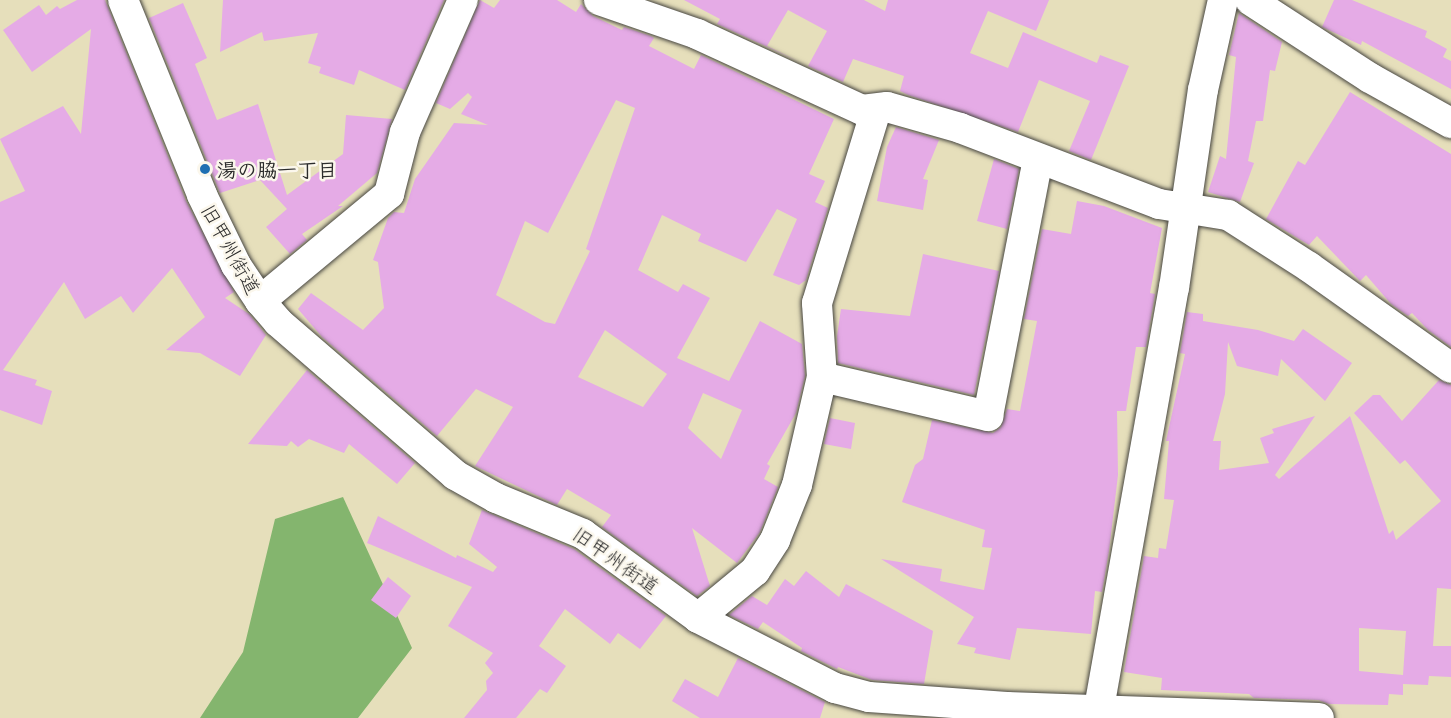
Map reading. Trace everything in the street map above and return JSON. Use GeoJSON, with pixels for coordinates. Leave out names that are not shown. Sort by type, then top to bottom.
{"type":"FeatureCollection","features":[{"type":"Feature","properties":{"kind":"street","name":"旧甲州街道"},"geometry":{"type":"LineString","coordinates":[[123,0],[202,195],[236,265],[260,301],[278,322],[455,475],[496,498],[583,534],[698,618],[871,708],[1099,708],[1319,718]]}},
{"type":"Feature","properties":{"kind":"street"},"geometry":{"type":"LineString","coordinates":[[260,301],[389,194],[405,132],[463,0]]}},
{"type":"Feature","properties":{"kind":"street"},"geometry":{"type":"LineString","coordinates":[[599,0],[697,34],[842,103],[876,110],[887,106],[960,128],[1159,204],[1228,215],[1309,267],[1451,368]]}},
{"type":"Feature","properties":{"kind":"street"},"geometry":{"type":"LineString","coordinates":[[1099,708],[1186,210],[1203,90],[1223,0]]}},
{"type":"Feature","properties":{"kind":"street"},"geometry":{"type":"LineString","coordinates":[[1250,0],[1370,78],[1451,123]]}},
{"type":"Feature","properties":{"kind":"street"},"geometry":{"type":"LineString","coordinates":[[698,618],[755,571],[775,540],[797,486],[822,377],[817,303],[876,110]]}},
{"type":"Feature","properties":{"kind":"street"},"geometry":{"type":"LineString","coordinates":[[822,377],[988,416],[1038,159]]}},
{"type":"Feature","properties":{"kind":"green space"},"geometry":{"type":"Polygon","coordinates":[[[343,497],[412,648],[358,718],[200,718],[243,652],[275,519],[343,497]]]}},
{"type":"Feature","properties":{"kind":"building"},"geometry":{"type":"Polygon","coordinates":[[[77,0],[105,0],[186,201],[234,292],[225,298],[249,314],[266,335],[240,376],[200,353],[166,350],[205,317],[172,268],[133,313],[121,296],[85,319],[64,282],[3,370],[37,380],[35,385],[52,391],[42,425],[0,410],[0,202],[25,191],[0,139],[63,106],[81,134],[91,29],[32,72],[3,30],[39,5],[46,15],[57,6],[60,9],[77,0]]]}},
{"type":"Feature","properties":{"kind":"building"},"geometry":{"type":"Polygon","coordinates":[[[223,0],[444,0],[405,90],[359,70],[354,85],[319,73],[321,67],[308,63],[318,33],[264,41],[262,32],[220,52],[223,0]]]}},
{"type":"Feature","properties":{"kind":"building"},"geometry":{"type":"Polygon","coordinates":[[[480,0],[494,8],[500,0],[557,0],[576,12],[581,4],[593,16],[622,30],[624,27],[651,36],[654,38],[649,46],[694,69],[701,55],[834,119],[809,174],[825,181],[815,202],[828,208],[806,280],[799,285],[773,275],[797,219],[777,209],[746,262],[698,241],[701,234],[662,215],[638,270],[678,292],[683,284],[710,298],[677,358],[729,381],[760,321],[802,344],[805,376],[796,413],[767,464],[770,466],[764,479],[778,487],[760,532],[737,563],[692,528],[710,586],[697,596],[602,527],[611,515],[567,489],[557,505],[475,466],[513,407],[476,389],[437,436],[322,337],[298,309],[311,293],[363,330],[384,308],[378,262],[373,260],[388,218],[394,212],[404,213],[415,179],[454,123],[488,125],[461,114],[472,97],[468,93],[450,109],[436,103],[480,0]],[[616,100],[548,233],[525,221],[496,295],[545,322],[555,324],[590,251],[586,249],[635,108],[616,100]],[[605,330],[578,377],[643,407],[667,374],[605,330]],[[703,393],[688,428],[721,459],[742,410],[703,393]]]}},
{"type":"Feature","properties":{"kind":"building"},"geometry":{"type":"Polygon","coordinates":[[[684,0],[864,0],[885,11],[888,0],[1049,0],[1036,31],[988,11],[970,53],[1008,68],[1023,32],[1097,63],[1100,55],[1129,66],[1091,160],[1069,151],[1090,101],[1039,80],[1018,132],[908,95],[900,91],[904,76],[853,59],[843,82],[808,66],[827,31],[788,10],[767,46],[800,62],[717,24],[720,19],[684,0]]]}},
{"type":"Feature","properties":{"kind":"building"},"geometry":{"type":"Polygon","coordinates":[[[1334,0],[1352,0],[1427,31],[1425,37],[1447,49],[1443,57],[1451,61],[1451,89],[1362,41],[1361,45],[1322,27],[1334,0]]]}},
{"type":"Feature","properties":{"kind":"building"},"geometry":{"type":"Polygon","coordinates":[[[183,3],[207,58],[195,64],[217,120],[258,104],[287,195],[343,154],[346,115],[392,119],[377,173],[338,206],[343,206],[302,234],[307,240],[290,254],[266,227],[287,209],[260,180],[220,193],[149,18],[183,3]]]}},
{"type":"Feature","properties":{"kind":"building"},"geometry":{"type":"Polygon","coordinates":[[[1239,13],[1282,42],[1275,71],[1270,70],[1263,121],[1256,121],[1248,161],[1254,163],[1240,202],[1208,192],[1220,156],[1226,159],[1236,57],[1229,55],[1239,13]]]}},
{"type":"Feature","properties":{"kind":"building"},"geometry":{"type":"Polygon","coordinates":[[[1350,92],[1451,154],[1451,347],[1428,330],[1412,313],[1408,316],[1391,304],[1366,275],[1360,281],[1317,236],[1309,245],[1266,219],[1298,161],[1305,165],[1350,92]]]}},
{"type":"Feature","properties":{"kind":"building"},"geometry":{"type":"Polygon","coordinates":[[[896,127],[939,140],[923,179],[928,180],[923,210],[877,201],[887,147],[896,127]]]}},
{"type":"Feature","properties":{"kind":"building"},"geometry":{"type":"Polygon","coordinates":[[[994,159],[1019,169],[1007,229],[977,221],[994,159]]]}},
{"type":"Feature","properties":{"kind":"building"},"geometry":{"type":"Polygon","coordinates":[[[1077,201],[1104,206],[1162,228],[1150,293],[1155,294],[1146,347],[1136,347],[1126,411],[1117,411],[1118,475],[1109,551],[1102,592],[1095,591],[1091,634],[1017,628],[1010,660],[974,653],[976,648],[957,644],[974,617],[881,559],[942,569],[940,581],[984,590],[992,548],[982,547],[985,530],[902,502],[915,465],[923,459],[932,420],[993,433],[1001,427],[1007,409],[1020,411],[1037,321],[1024,319],[1042,229],[1071,234],[1077,201]]]}},
{"type":"Feature","properties":{"kind":"building"},"geometry":{"type":"Polygon","coordinates":[[[923,254],[999,271],[974,395],[838,363],[837,336],[841,309],[910,316],[923,254]]]}},
{"type":"Feature","properties":{"kind":"building"},"geometry":{"type":"Polygon","coordinates":[[[1187,312],[1203,314],[1203,321],[1258,330],[1294,341],[1303,329],[1352,363],[1325,401],[1281,359],[1278,376],[1237,366],[1228,342],[1225,394],[1213,441],[1221,441],[1219,470],[1269,463],[1260,438],[1274,433],[1272,429],[1315,416],[1275,475],[1279,479],[1350,416],[1389,534],[1393,530],[1396,540],[1441,501],[1405,460],[1400,464],[1354,413],[1373,395],[1380,395],[1402,421],[1439,380],[1451,385],[1451,589],[1437,588],[1433,646],[1451,646],[1451,677],[1429,676],[1428,685],[1403,684],[1403,695],[1389,694],[1388,705],[1329,704],[1318,700],[1254,698],[1249,694],[1161,690],[1162,678],[1124,672],[1144,556],[1158,558],[1159,548],[1166,549],[1174,500],[1164,499],[1169,441],[1166,441],[1185,354],[1180,353],[1187,312]],[[1359,628],[1359,671],[1403,675],[1406,631],[1359,628]]]}},
{"type":"Feature","properties":{"kind":"building"},"geometry":{"type":"Polygon","coordinates":[[[307,370],[415,463],[397,484],[349,444],[344,453],[309,439],[298,447],[291,441],[287,446],[248,444],[307,370]]]}},
{"type":"Feature","properties":{"kind":"building"},"geometry":{"type":"Polygon","coordinates":[[[830,418],[855,423],[851,449],[824,444],[830,418]]]}},
{"type":"Feature","properties":{"kind":"building"},"geometry":{"type":"Polygon","coordinates":[[[482,510],[574,549],[666,616],[640,649],[618,633],[610,644],[565,609],[539,646],[566,666],[547,693],[540,689],[516,718],[464,718],[487,690],[486,681],[493,673],[485,663],[493,653],[448,626],[472,587],[367,543],[378,516],[456,558],[457,555],[493,572],[497,567],[469,544],[482,510]]]}},
{"type":"Feature","properties":{"kind":"building"},"geometry":{"type":"Polygon","coordinates":[[[806,571],[839,597],[846,584],[933,631],[924,684],[872,680],[838,667],[837,669],[801,651],[802,648],[763,622],[758,629],[729,615],[752,596],[767,605],[785,579],[794,586],[806,571]]]}},
{"type":"Feature","properties":{"kind":"building"},"geometry":{"type":"Polygon","coordinates":[[[388,577],[411,596],[396,618],[371,600],[388,577]]]}},
{"type":"Feature","properties":{"kind":"building"},"geometry":{"type":"Polygon","coordinates":[[[738,658],[825,702],[820,718],[700,718],[672,701],[685,679],[718,697],[738,658]]]}},
{"type":"Feature","properties":{"kind":"place","name":"湯の脇一丁目"},"geometry":{"type":"Point","coordinates":[205,169]}}]}
